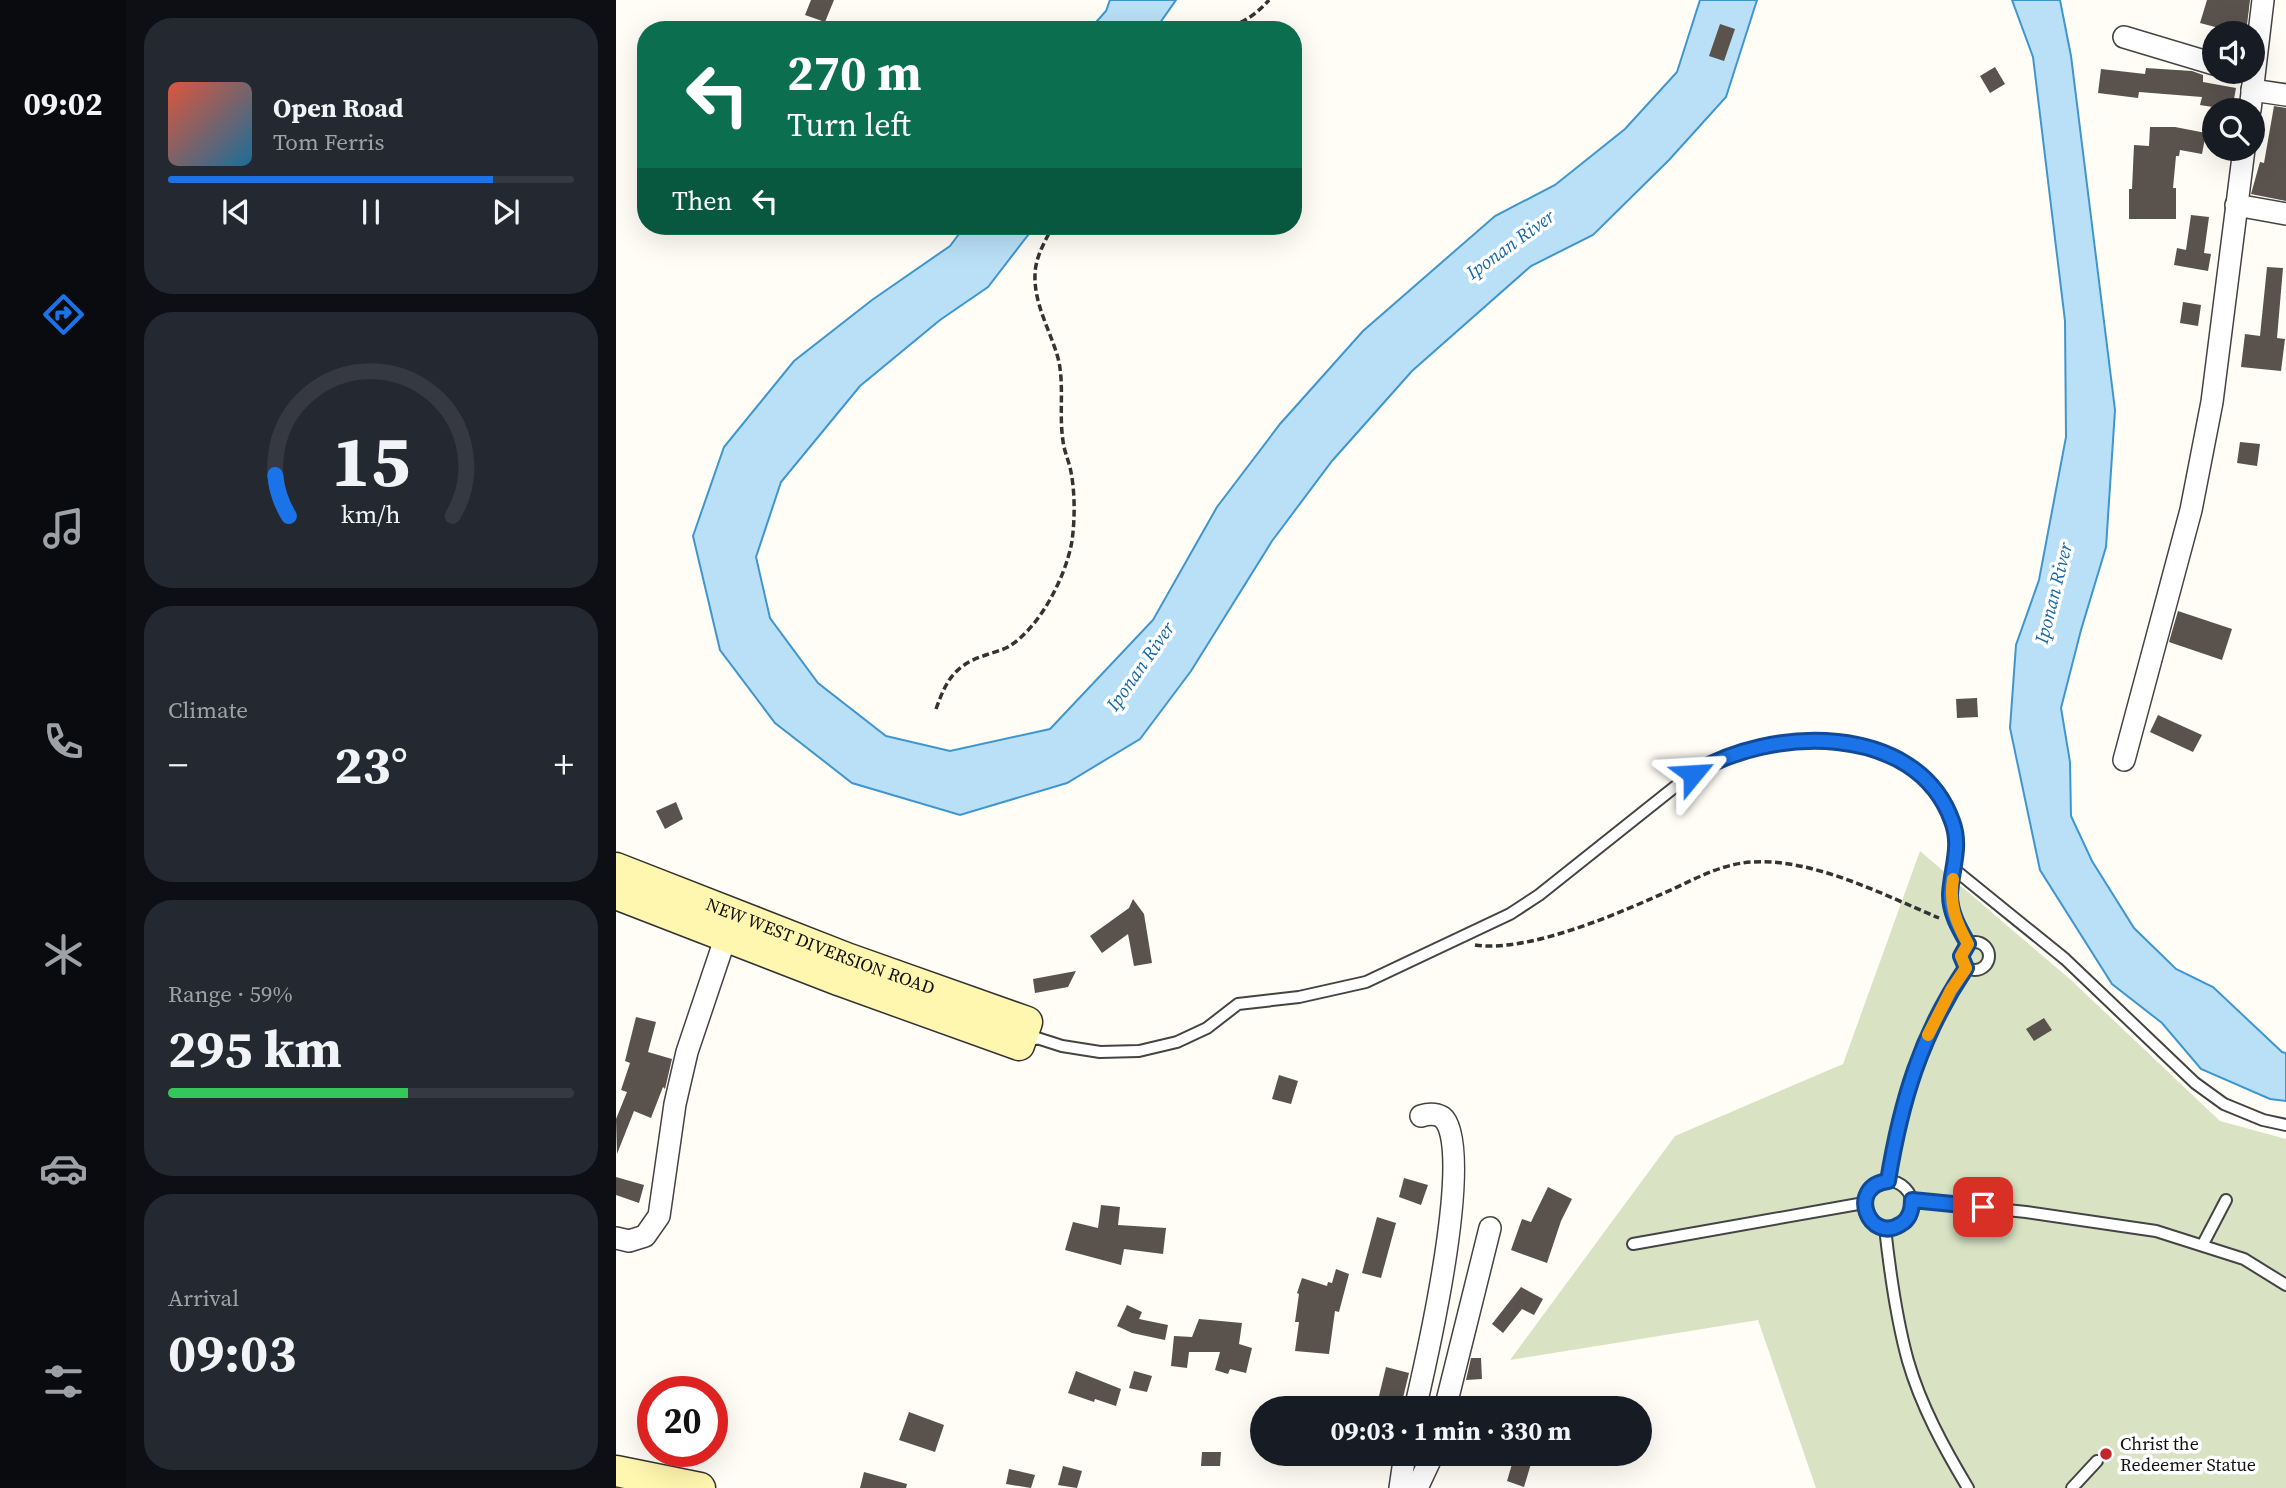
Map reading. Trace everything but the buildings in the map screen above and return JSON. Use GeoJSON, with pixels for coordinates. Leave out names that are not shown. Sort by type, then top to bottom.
{"type":"FeatureCollection","features":[{"type":"Feature","properties":{"kind":"street"},"geometry":{"type":"LineString","coordinates":[[2263,0],[2249,87],[2286,95]]}},
{"type":"Feature","properties":{"kind":"street"},"geometry":{"type":"LineString","coordinates":[[2124,37],[2202,60]]}},
{"type":"Feature","properties":{"kind":"street"},"geometry":{"type":"LineString","coordinates":[[2124,760],[2191,510],[2212,402],[2242,161]]}},
{"type":"Feature","properties":{"kind":"street"},"geometry":{"type":"LineString","coordinates":[[2236,205],[2286,214]]}},
{"type":"Feature","properties":{"kind":"street","name":"NEW WEST DIVERSION ROAD"},"geometry":{"type":"LineString","coordinates":[[616,868],[837,954],[1028,1035]]}},
{"type":"Feature","properties":{"kind":"street","name":"NEW WEST DIVERSION ROAD"},"geometry":{"type":"LineString","coordinates":[[616,894],[841,981],[1028,1035]]}},
{"type":"Feature","properties":{"kind":"street"},"geometry":{"type":"LineString","coordinates":[[616,1238],[629,1241],[645,1236],[659,1216],[675,1104],[687,1052],[726,936]]}},
{"type":"Feature","properties":{"kind":"street"},"geometry":{"type":"LineString","coordinates":[[1418,1396],[1432,1335],[1454,1185],[1454,1153],[1446,1123],[1435,1115],[1421,1116]]}},
{"type":"Feature","properties":{"kind":"street"},"geometry":{"type":"LineString","coordinates":[[1448,1396],[1490,1228]]}},
{"type":"Feature","properties":{"kind":"street"},"geometry":{"type":"LineString","coordinates":[[1400,1488],[1403,1466]]}},
{"type":"Feature","properties":{"kind":"street"},"geometry":{"type":"LineString","coordinates":[[1418,1488],[1428,1466]]}},
{"type":"Feature","properties":{"kind":"street"},"geometry":{"type":"LineString","coordinates":[[616,1471],[700,1488]]}},
{"type":"Feature","properties":{"kind":"lane"},"geometry":{"type":"LineString","coordinates":[[1028,1035],[1062,1046],[1100,1052],[1139,1051],[1177,1042],[1207,1028],[1238,1004],[1299,997],[1366,982],[1510,914],[1539,895],[1681,782],[1706,766],[1739,752],[1783,742],[1826,741],[1863,746],[1903,761],[1924,777],[1943,800],[1954,824],[1958,849],[1950,894],[1957,925],[1968,944]]}},
{"type":"Feature","properties":{"kind":"lane"},"geometry":{"type":"LineString","coordinates":[[1955,870],[2065,959],[2195,1083],[2224,1104],[2263,1120],[2286,1125]]}},
{"type":"Feature","properties":{"kind":"lane"},"geometry":{"type":"LineString","coordinates":[[1966,968],[1961,956],[1968,944]]}},
{"type":"Feature","properties":{"kind":"lane"},"geometry":{"type":"LineString","coordinates":[[1966,968],[1980,969],[1988,959],[1987,950],[1981,944],[1968,944]]}},
{"type":"Feature","properties":{"kind":"lane"},"geometry":{"type":"LineString","coordinates":[[1888,1181],[1898,1126],[1918,1058],[1936,1019],[1966,968]]}},
{"type":"Feature","properties":{"kind":"lane"},"geometry":{"type":"LineString","coordinates":[[1881,1182],[1900,1184],[1906,1188],[1912,1200],[1912,1208],[1899,1226],[1885,1228],[1867,1217],[1864,1203],[1870,1190],[1881,1182]]}},
{"type":"Feature","properties":{"kind":"lane"},"geometry":{"type":"LineString","coordinates":[[1912,1200],[2091,1220],[2157,1231],[2244,1259],[2286,1285]]}},
{"type":"Feature","properties":{"kind":"lane"},"geometry":{"type":"LineString","coordinates":[[2203,1244],[2226,1200]]}},
{"type":"Feature","properties":{"kind":"lane"},"geometry":{"type":"LineString","coordinates":[[1633,1244],[1864,1203]]}},
{"type":"Feature","properties":{"kind":"lane"},"geometry":{"type":"LineString","coordinates":[[1885,1228],[1892,1291],[1909,1362],[1940,1440],[1968,1488]]}},
{"type":"Feature","properties":{"kind":"lane"},"geometry":{"type":"LineString","coordinates":[[2072,1488],[2097,1461]]}},
{"type":"Feature","properties":{"kind":"path"},"geometry":{"type":"LineString","coordinates":[[1245,21],[1269,0]]}},
{"type":"Feature","properties":{"kind":"path"},"geometry":{"type":"LineString","coordinates":[[936,709],[954,671],[969,661],[1008,647],[1025,632],[1056,592],[1067,566],[1072,538],[1073,505],[1071,472],[1062,431],[1063,391],[1058,360],[1037,295],[1034,274],[1040,251],[1048,235]]}},
{"type":"Feature","properties":{"kind":"path"},"geometry":{"type":"LineString","coordinates":[[1454,942],[1481,946],[1511,946],[1556,934],[1611,915],[1714,869],[1752,862],[1782,863],[1824,873],[1869,888],[1957,925]]}},
{"type":"Feature","properties":{"kind":"green space"},"geometry":{"type":"Polygon","coordinates":[[[1920,851],[2071,980],[2220,1121],[2286,1139],[2286,1488],[1816,1488],[1758,1320],[1510,1360],[1675,1136],[1843,1064],[1920,851]]]}},
{"type":"Feature","properties":{"kind":"water"},"geometry":{"type":"Polygon","coordinates":[[[1110,0],[1176,0],[1161,21],[1097,21],[1106,11],[1110,0]]]}},
{"type":"Feature","properties":{"kind":"water","name":"Iponan River"},"geometry":{"type":"Polygon","coordinates":[[[1700,0],[1757,0],[1726,97],[1669,160],[1593,235],[1531,266],[1412,371],[1332,461],[1272,541],[1191,671],[1140,739],[1067,783],[960,815],[852,783],[775,723],[720,650],[693,536],[724,447],[794,361],[872,300],[950,246],[958,235],[1028,235],[988,287],[940,320],[860,386],[781,482],[756,557],[770,618],[818,683],[886,736],[950,751],[1050,729],[1153,620],[1217,507],[1280,424],[1363,331],[1495,216],[1555,185],[1625,129],[1677,72],[1700,0]]]}},
{"type":"Feature","properties":{"kind":"water","name":"Iponan River"},"geometry":{"type":"Polygon","coordinates":[[[2012,0],[2060,0],[2071,56],[2115,410],[2106,547],[2061,708],[2070,762],[2071,816],[2092,861],[2134,928],[2176,969],[2213,987],[2286,1053],[2286,1101],[2270,1099],[2201,1069],[2162,1023],[2112,984],[2040,870],[2010,728],[2016,645],[2039,580],[2066,437],[2065,321],[2033,57],[2012,0]]]}},
{"type":"Feature","properties":{"kind":"slow traffic"},"geometry":{"type":"LineString","coordinates":[[1928,1035],[1951,990],[1966,968],[1961,956],[1968,944],[1952,911],[1950,894],[1953,879]]}},
{"type":"Feature","properties":{"kind":"place","name":"Christ the Redeemer Statue"},"geometry":{"type":"Point","coordinates":[2106,1454]}},
{"type":"Feature","properties":{"kind":"route"},"geometry":{"type":"LineString","coordinates":[[1693,774],[1739,752],[1783,742],[1826,741],[1863,746],[1903,761],[1924,777],[1943,800],[1954,824],[1958,849],[1950,894],[1957,925],[1968,944],[1961,956],[1966,968],[1943,1004],[1918,1058],[1898,1126],[1888,1181],[1875,1185],[1864,1203],[1867,1217],[1885,1228],[1899,1226],[1905,1221],[1912,1208],[1912,1200],[1983,1207]]}}]}
